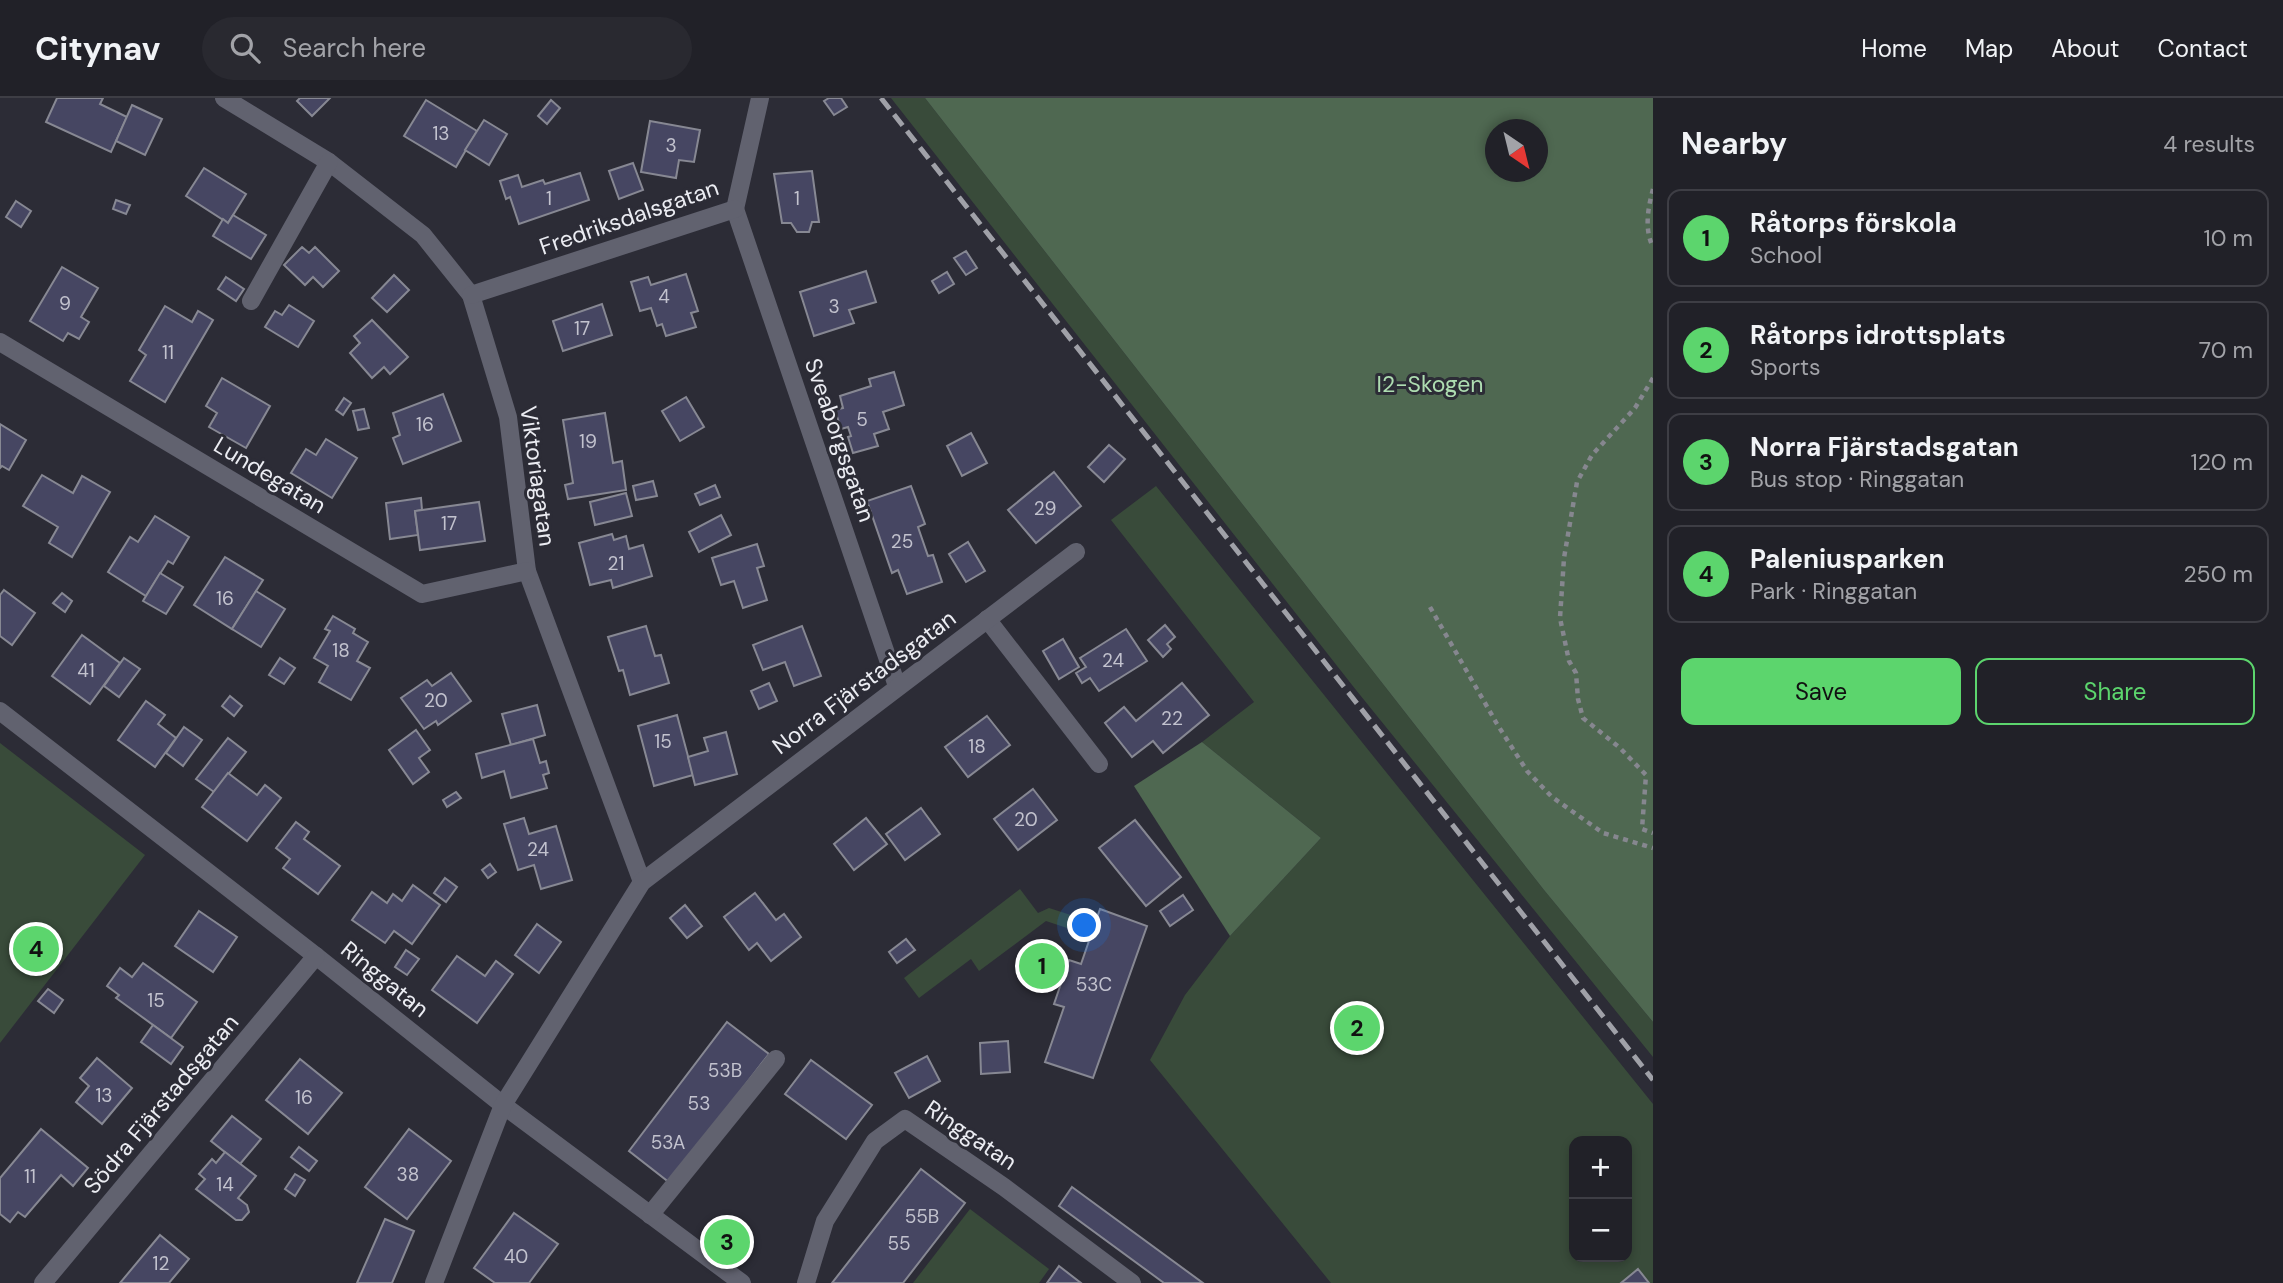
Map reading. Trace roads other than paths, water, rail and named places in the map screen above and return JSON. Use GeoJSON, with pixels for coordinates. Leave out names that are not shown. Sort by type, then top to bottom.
{"type":"FeatureCollection","features":[{"type":"Feature","properties":{"kind":"street","name":"Viktoriagatan"},"geometry":{"type":"LineString","coordinates":[[225,98],[329,162],[423,235],[471,295],[508,417],[527,571],[642,882]]}},
{"type":"Feature","properties":{"kind":"street","name":"Fredriksdalsgatan"},"geometry":{"type":"LineString","coordinates":[[471,295],[735,209],[760,98]]}},
{"type":"Feature","properties":{"kind":"street"},"geometry":{"type":"LineString","coordinates":[[251,301],[329,162]]}},
{"type":"Feature","properties":{"kind":"street","name":"Sveaborgsgatan"},"geometry":{"type":"LineString","coordinates":[[735,209],[897,686]]}},
{"type":"Feature","properties":{"kind":"street","name":"Lundegatan"},"geometry":{"type":"LineString","coordinates":[[0,342],[422,594],[527,571]]}},
{"type":"Feature","properties":{"kind":"street","name":"Norra Fjärstadsgatan"},"geometry":{"type":"LineString","coordinates":[[434,1283],[503,1105],[642,882],[1076,552]]}},
{"type":"Feature","properties":{"kind":"street"},"geometry":{"type":"LineString","coordinates":[[987,619],[1099,764]]}},
{"type":"Feature","properties":{"kind":"street","name":"Ringgatan"},"geometry":{"type":"LineString","coordinates":[[0,711],[503,1105],[742,1283]]}},
{"type":"Feature","properties":{"kind":"street","name":"Södra Fjärstadsgatan"},"geometry":{"type":"LineString","coordinates":[[43,1283],[316,956]]}},
{"type":"Feature","properties":{"kind":"street"},"geometry":{"type":"LineString","coordinates":[[650,1215],[776,1059]]}},
{"type":"Feature","properties":{"kind":"street","name":"Ringgatan"},"geometry":{"type":"LineString","coordinates":[[806,1283],[825,1221],[875,1141],[905,1119],[1004,1187],[1132,1283]]}},
{"type":"Feature","properties":{"kind":"railway"},"geometry":{"type":"LineString","coordinates":[[881,98],[1653,1080]]}},
{"type":"Feature","properties":{"kind":"place","name":"Paleniusparken"},"geometry":{"type":"Point","coordinates":[36,949]}},
{"type":"Feature","properties":{"kind":"place","name":"Råtorps förskola"},"geometry":{"type":"Point","coordinates":[1042,966]}},
{"type":"Feature","properties":{"kind":"place","name":"Råtorps idrottsplats"},"geometry":{"type":"Point","coordinates":[1357,1028]}},
{"type":"Feature","properties":{"kind":"place","name":"Norra Fjärstadsgatan"},"geometry":{"type":"Point","coordinates":[727,1242]}},
{"type":"Feature","properties":{"kind":"park label","name":"I2-Skogen"},"geometry":{"type":"Point","coordinates":[1430,384]}}]}
